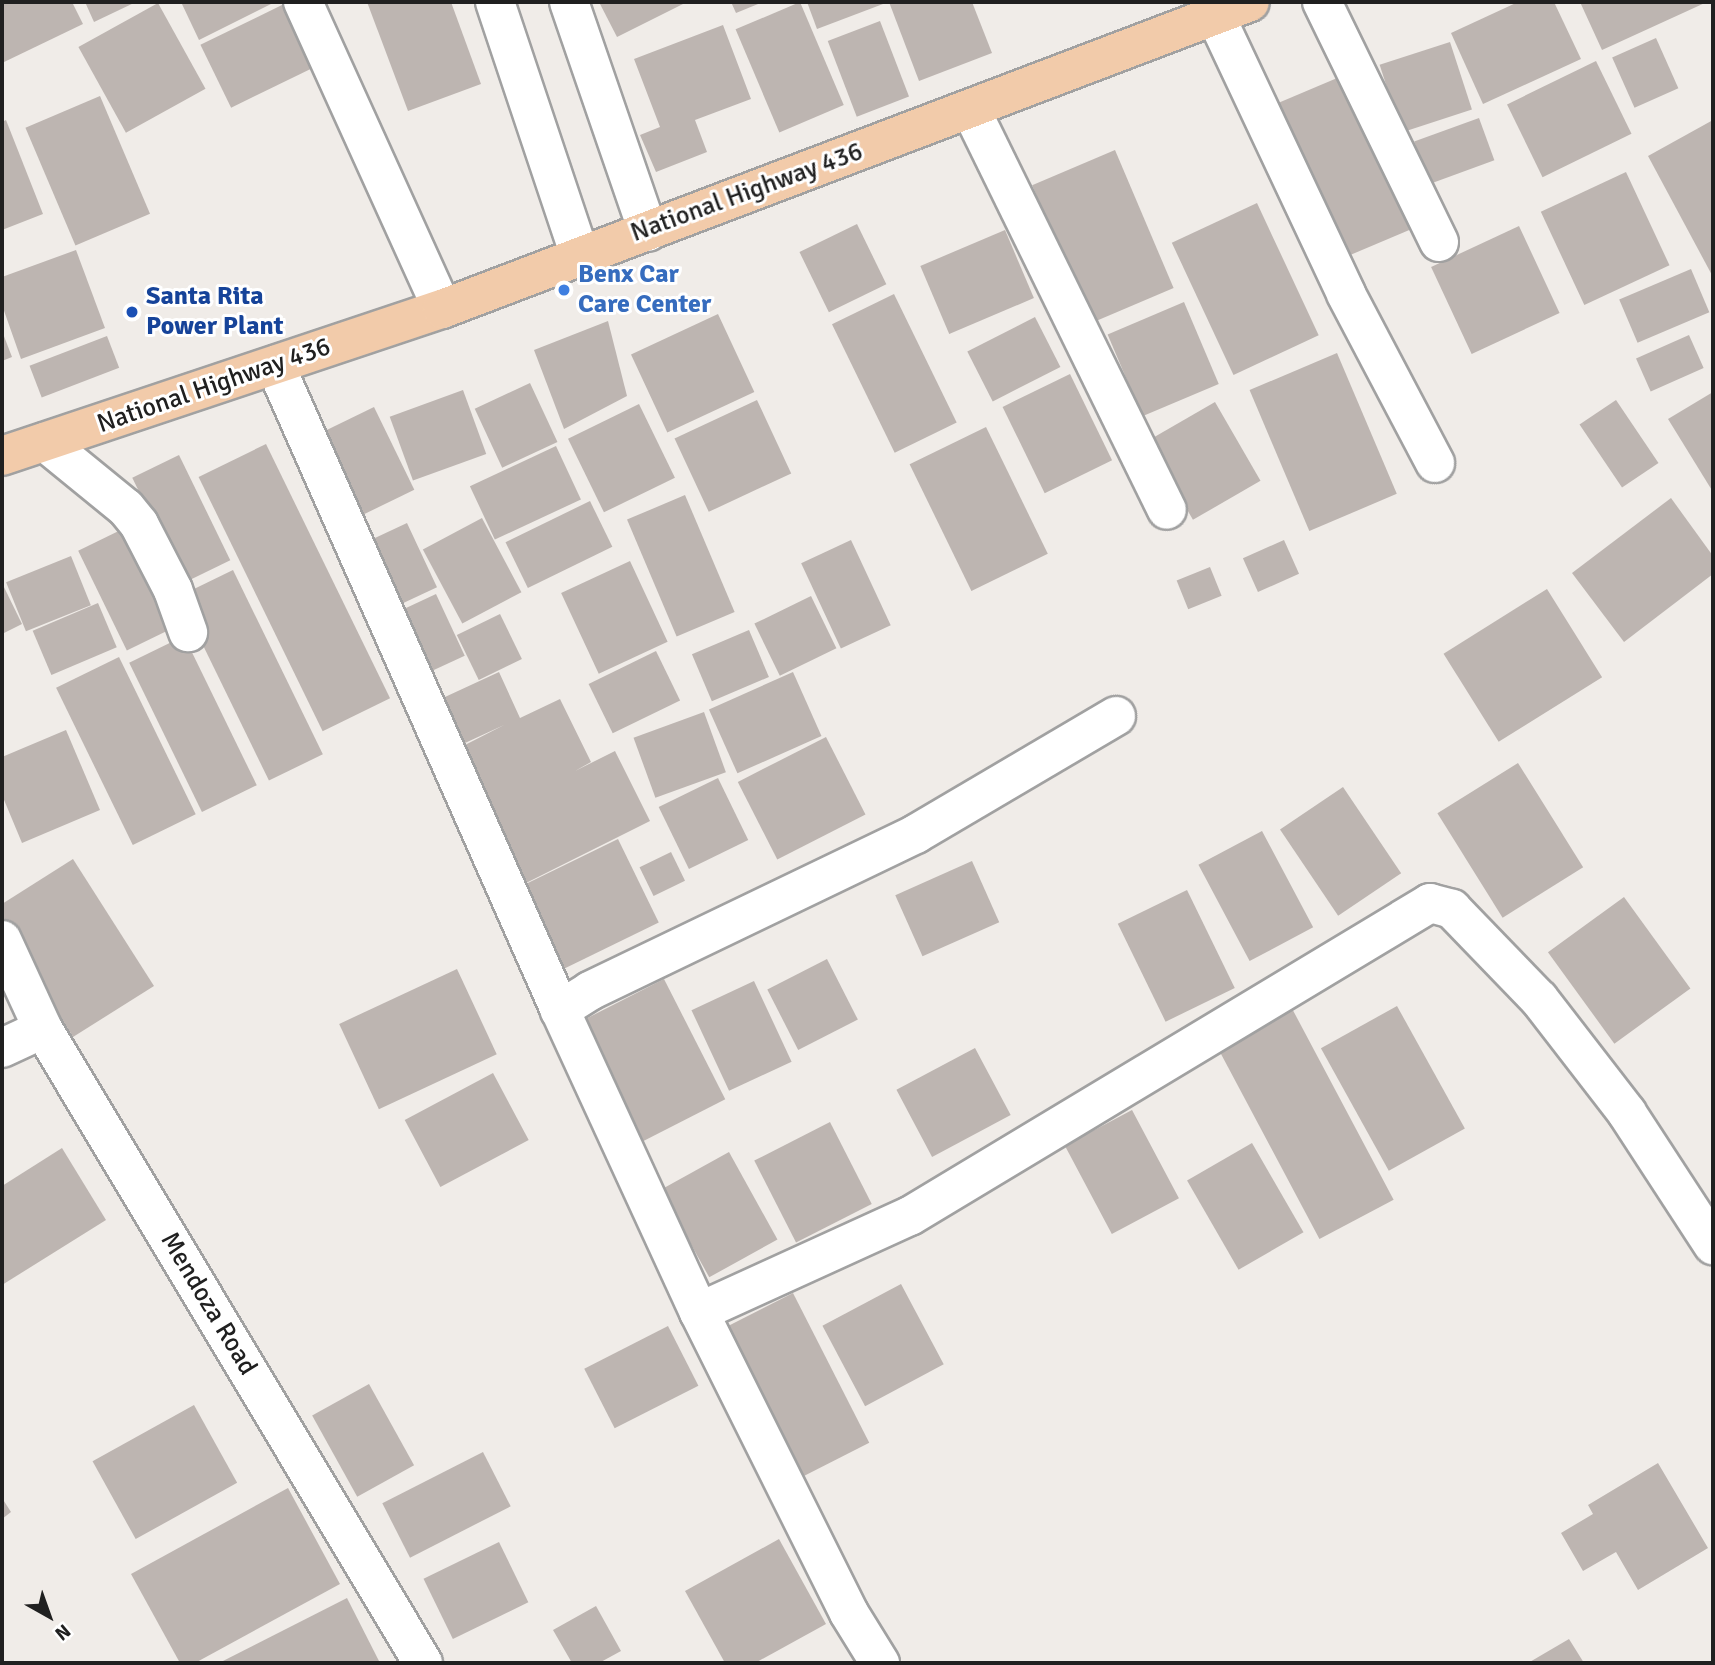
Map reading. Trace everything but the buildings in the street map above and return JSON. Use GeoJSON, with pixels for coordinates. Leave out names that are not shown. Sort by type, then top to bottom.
{"type":"FeatureCollection","features":[{"type":"Feature","properties":{"kind":"main road","name":"National Highway 436"},"geometry":{"type":"LineString","coordinates":[[2,456],[442,309],[579,253],[648,232],[1250,2]]}},
{"type":"Feature","properties":{"kind":"street"},"geometry":{"type":"LineString","coordinates":[[303,2],[442,309]]}},
{"type":"Feature","properties":{"kind":"street"},"geometry":{"type":"LineString","coordinates":[[495,2],[579,253]]}},
{"type":"Feature","properties":{"kind":"street"},"geometry":{"type":"LineString","coordinates":[[569,2],[648,232]]}},
{"type":"Feature","properties":{"kind":"street"},"geometry":{"type":"LineString","coordinates":[[1322,2],[1439,242]]}},
{"type":"Feature","properties":{"kind":"street"},"geometry":{"type":"LineString","coordinates":[[1215,15],[1346,294],[1436,463]]}},
{"type":"Feature","properties":{"kind":"street"},"geometry":{"type":"LineString","coordinates":[[971,110],[1167,510]]}},
{"type":"Feature","properties":{"kind":"street"},"geometry":{"type":"LineString","coordinates":[[275,365],[560,1010],[699,1312],[849,1613],[880,1663]]}},
{"type":"Feature","properties":{"kind":"street"},"geometry":{"type":"LineString","coordinates":[[44,442],[133,516],[173,590],[188,632]]}},
{"type":"Feature","properties":{"kind":"street"},"geometry":{"type":"LineString","coordinates":[[560,1010],[590,991],[916,834],[1116,716]]}},
{"type":"Feature","properties":{"kind":"street"},"geometry":{"type":"LineString","coordinates":[[699,1312],[911,1216],[1430,903],[1452,909],[1539,999],[1627,1113],[1713,1245]]}},
{"type":"Feature","properties":{"kind":"street","name":"Mendoza Road"},"geometry":{"type":"LineString","coordinates":[[2,940],[43,1029],[423,1663]]}},
{"type":"Feature","properties":{"kind":"street"},"geometry":{"type":"LineString","coordinates":[[2,1048],[43,1029]]}},
{"type":"Feature","properties":{"kind":"place","name":"Benx Car Care Center"},"geometry":{"type":"Point","coordinates":[564,290]}},
{"type":"Feature","properties":{"kind":"place","name":"Santa Rita Power Plant"},"geometry":{"type":"Point","coordinates":[132,312]}}]}
